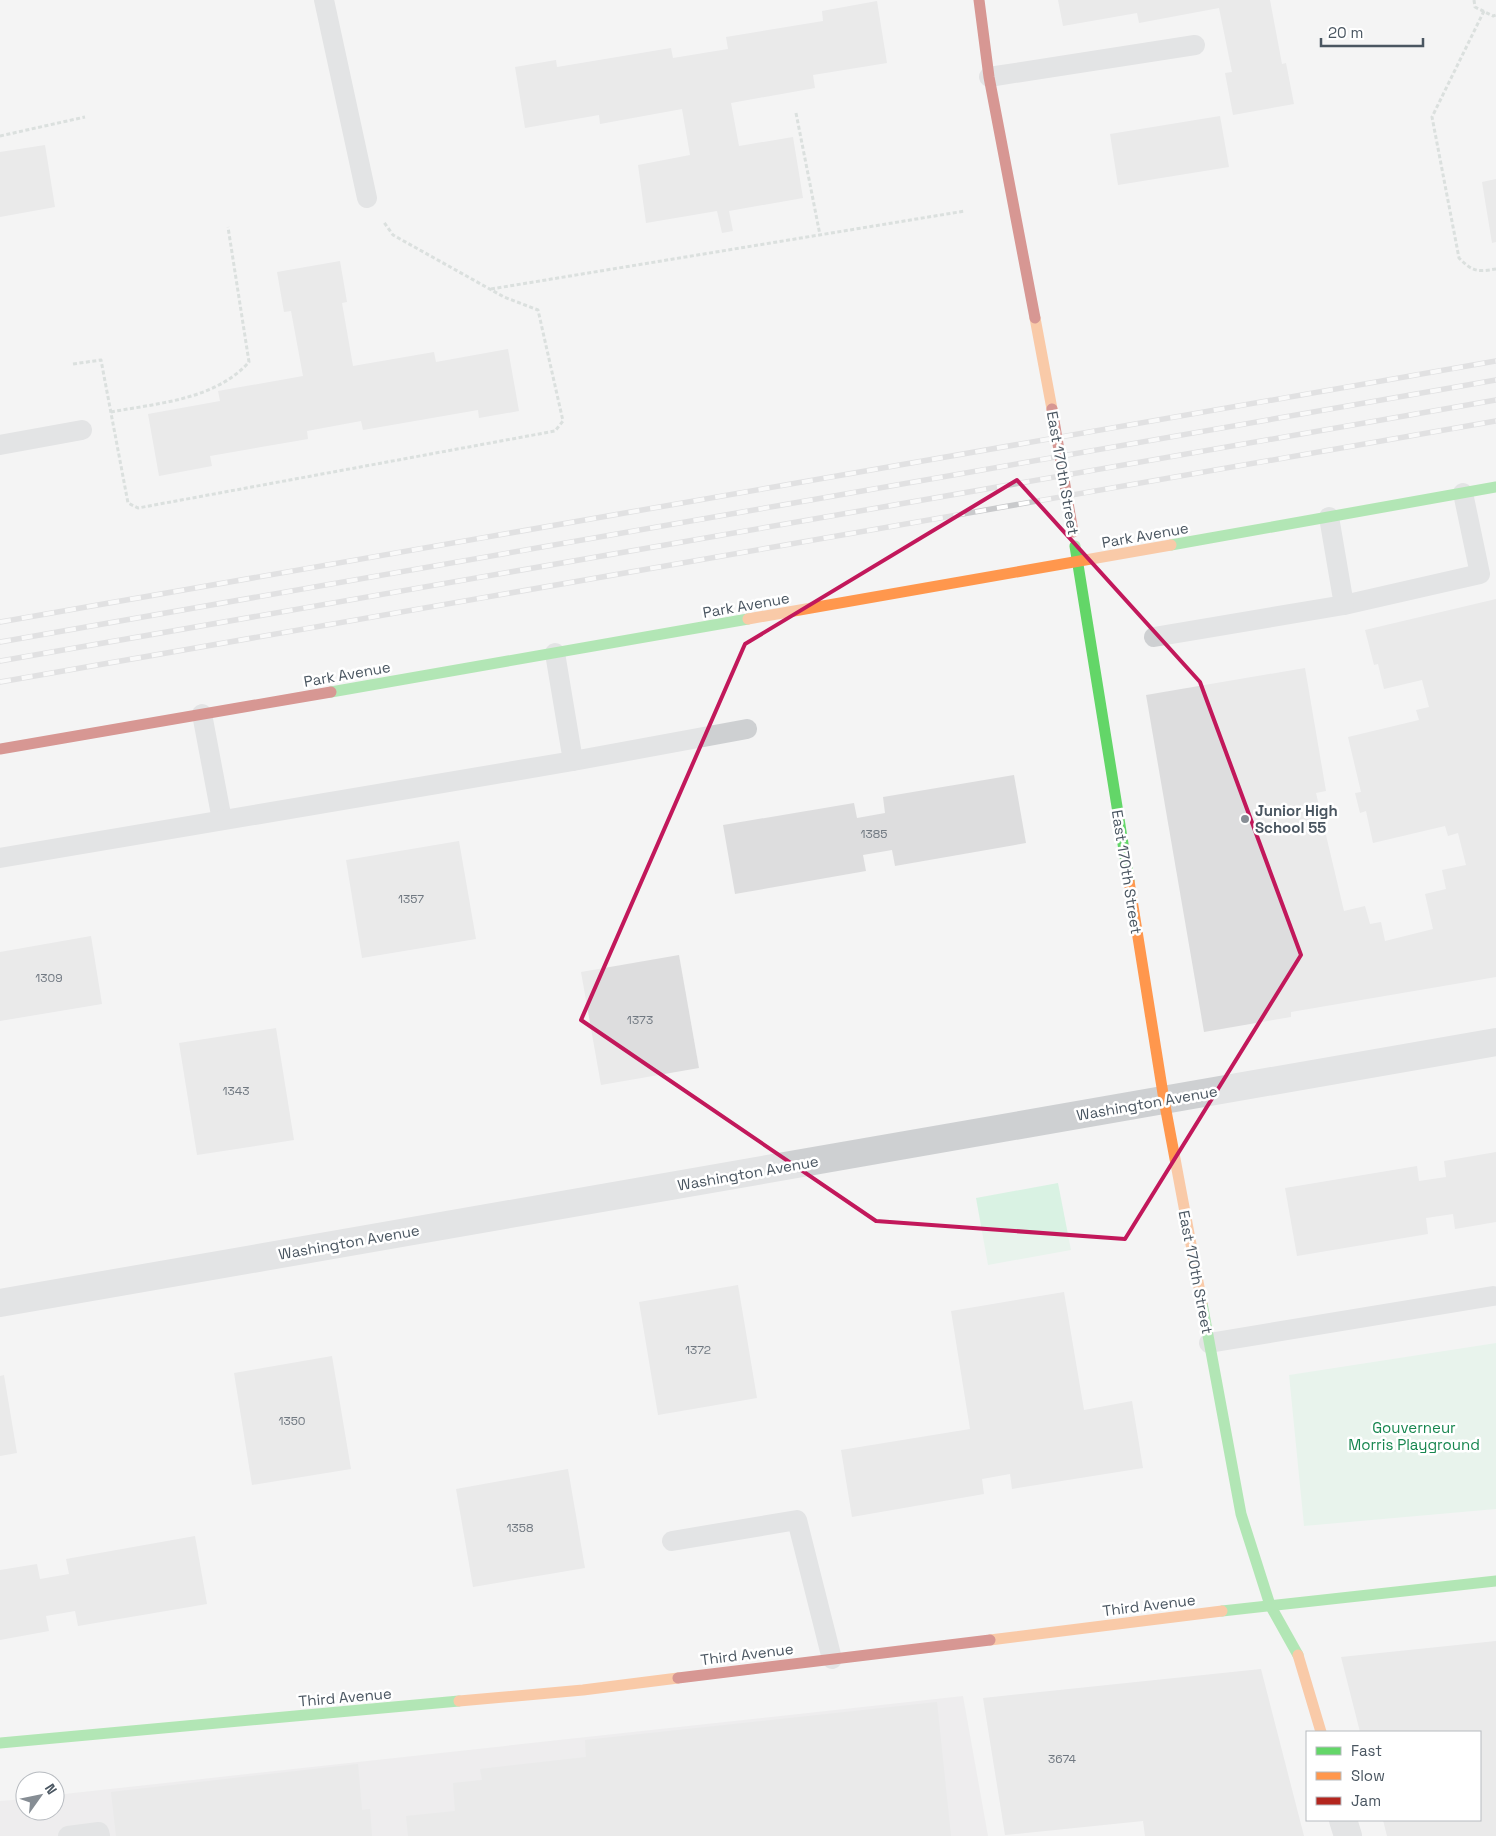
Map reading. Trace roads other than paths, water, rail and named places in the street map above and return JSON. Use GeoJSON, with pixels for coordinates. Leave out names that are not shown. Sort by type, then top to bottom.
{"type":"FeatureCollection","features":[{"type":"Feature","properties":{"kind":"street","name":"East 170th Street"},"geometry":{"type":"LineString","coordinates":[[979,0],[989,77],[1052,409],[1073,532],[1164,1100],[1242,1514],[1270,1605],[1302,1660],[1320,1731]]}},
{"type":"Feature","properties":{"kind":"street","name":"Park Avenue"},"geometry":{"type":"LineString","coordinates":[[0,749],[1078,562],[1496,487]]}},
{"type":"Feature","properties":{"kind":"street","name":"Washington Avenue"},"geometry":{"type":"LineString","coordinates":[[0,1303],[1496,1042]]}},
{"type":"Feature","properties":{"kind":"street","name":"Third Avenue"},"geometry":{"type":"LineString","coordinates":[[0,1743],[583,1690],[1270,1605],[1496,1581]]}},
{"type":"Feature","properties":{"kind":"street"},"geometry":{"type":"LineString","coordinates":[[1343,1821],[1348,1836]]}},
{"type":"Feature","properties":{"kind":"lane"},"geometry":{"type":"LineString","coordinates":[[324,0],[367,198]]}},
{"type":"Feature","properties":{"kind":"lane"},"geometry":{"type":"LineString","coordinates":[[989,77],[1196,44]]}},
{"type":"Feature","properties":{"kind":"lane"},"geometry":{"type":"LineString","coordinates":[[0,445],[82,430]]}},
{"type":"Feature","properties":{"kind":"lane"},"geometry":{"type":"LineString","coordinates":[[1154,637],[1344,604],[1480,574],[1463,493]]}},
{"type":"Feature","properties":{"kind":"lane"},"geometry":{"type":"LineString","coordinates":[[1329,517],[1344,604]]}},
{"type":"Feature","properties":{"kind":"lane"},"geometry":{"type":"LineString","coordinates":[[555,653],[573,761]]}},
{"type":"Feature","properties":{"kind":"lane"},"geometry":{"type":"LineString","coordinates":[[202,714],[222,820]]}},
{"type":"Feature","properties":{"kind":"lane"},"geometry":{"type":"LineString","coordinates":[[0,858],[573,761],[746,729]]}},
{"type":"Feature","properties":{"kind":"lane"},"geometry":{"type":"LineString","coordinates":[[1209,1342],[1493,1296]]}},
{"type":"Feature","properties":{"kind":"lane"},"geometry":{"type":"LineString","coordinates":[[672,1541],[797,1520],[832,1659]]}},
{"type":"Feature","properties":{"kind":"lane"},"geometry":{"type":"LineString","coordinates":[[68,1836],[99,1832],[100,1836]]}},
{"type":"Feature","properties":{"kind":"railway"},"geometry":{"type":"LineString","coordinates":[[0,622],[1496,361]]}},
{"type":"Feature","properties":{"kind":"railway"},"geometry":{"type":"LineString","coordinates":[[0,642],[1496,380]]}},
{"type":"Feature","properties":{"kind":"railway"},"geometry":{"type":"LineString","coordinates":[[0,661],[1496,400]]}},
{"type":"Feature","properties":{"kind":"railway"},"geometry":{"type":"LineString","coordinates":[[0,682],[1496,421]]}},
{"type":"Feature","properties":{"kind":"place","name":"Junior High School 55"},"geometry":{"type":"Point","coordinates":[1245,819]}},
{"type":"Feature","properties":{"kind":"park label","name":"Gouverneur Morris Playground"},"geometry":{"type":"Point","coordinates":[1414,1436]}}]}
